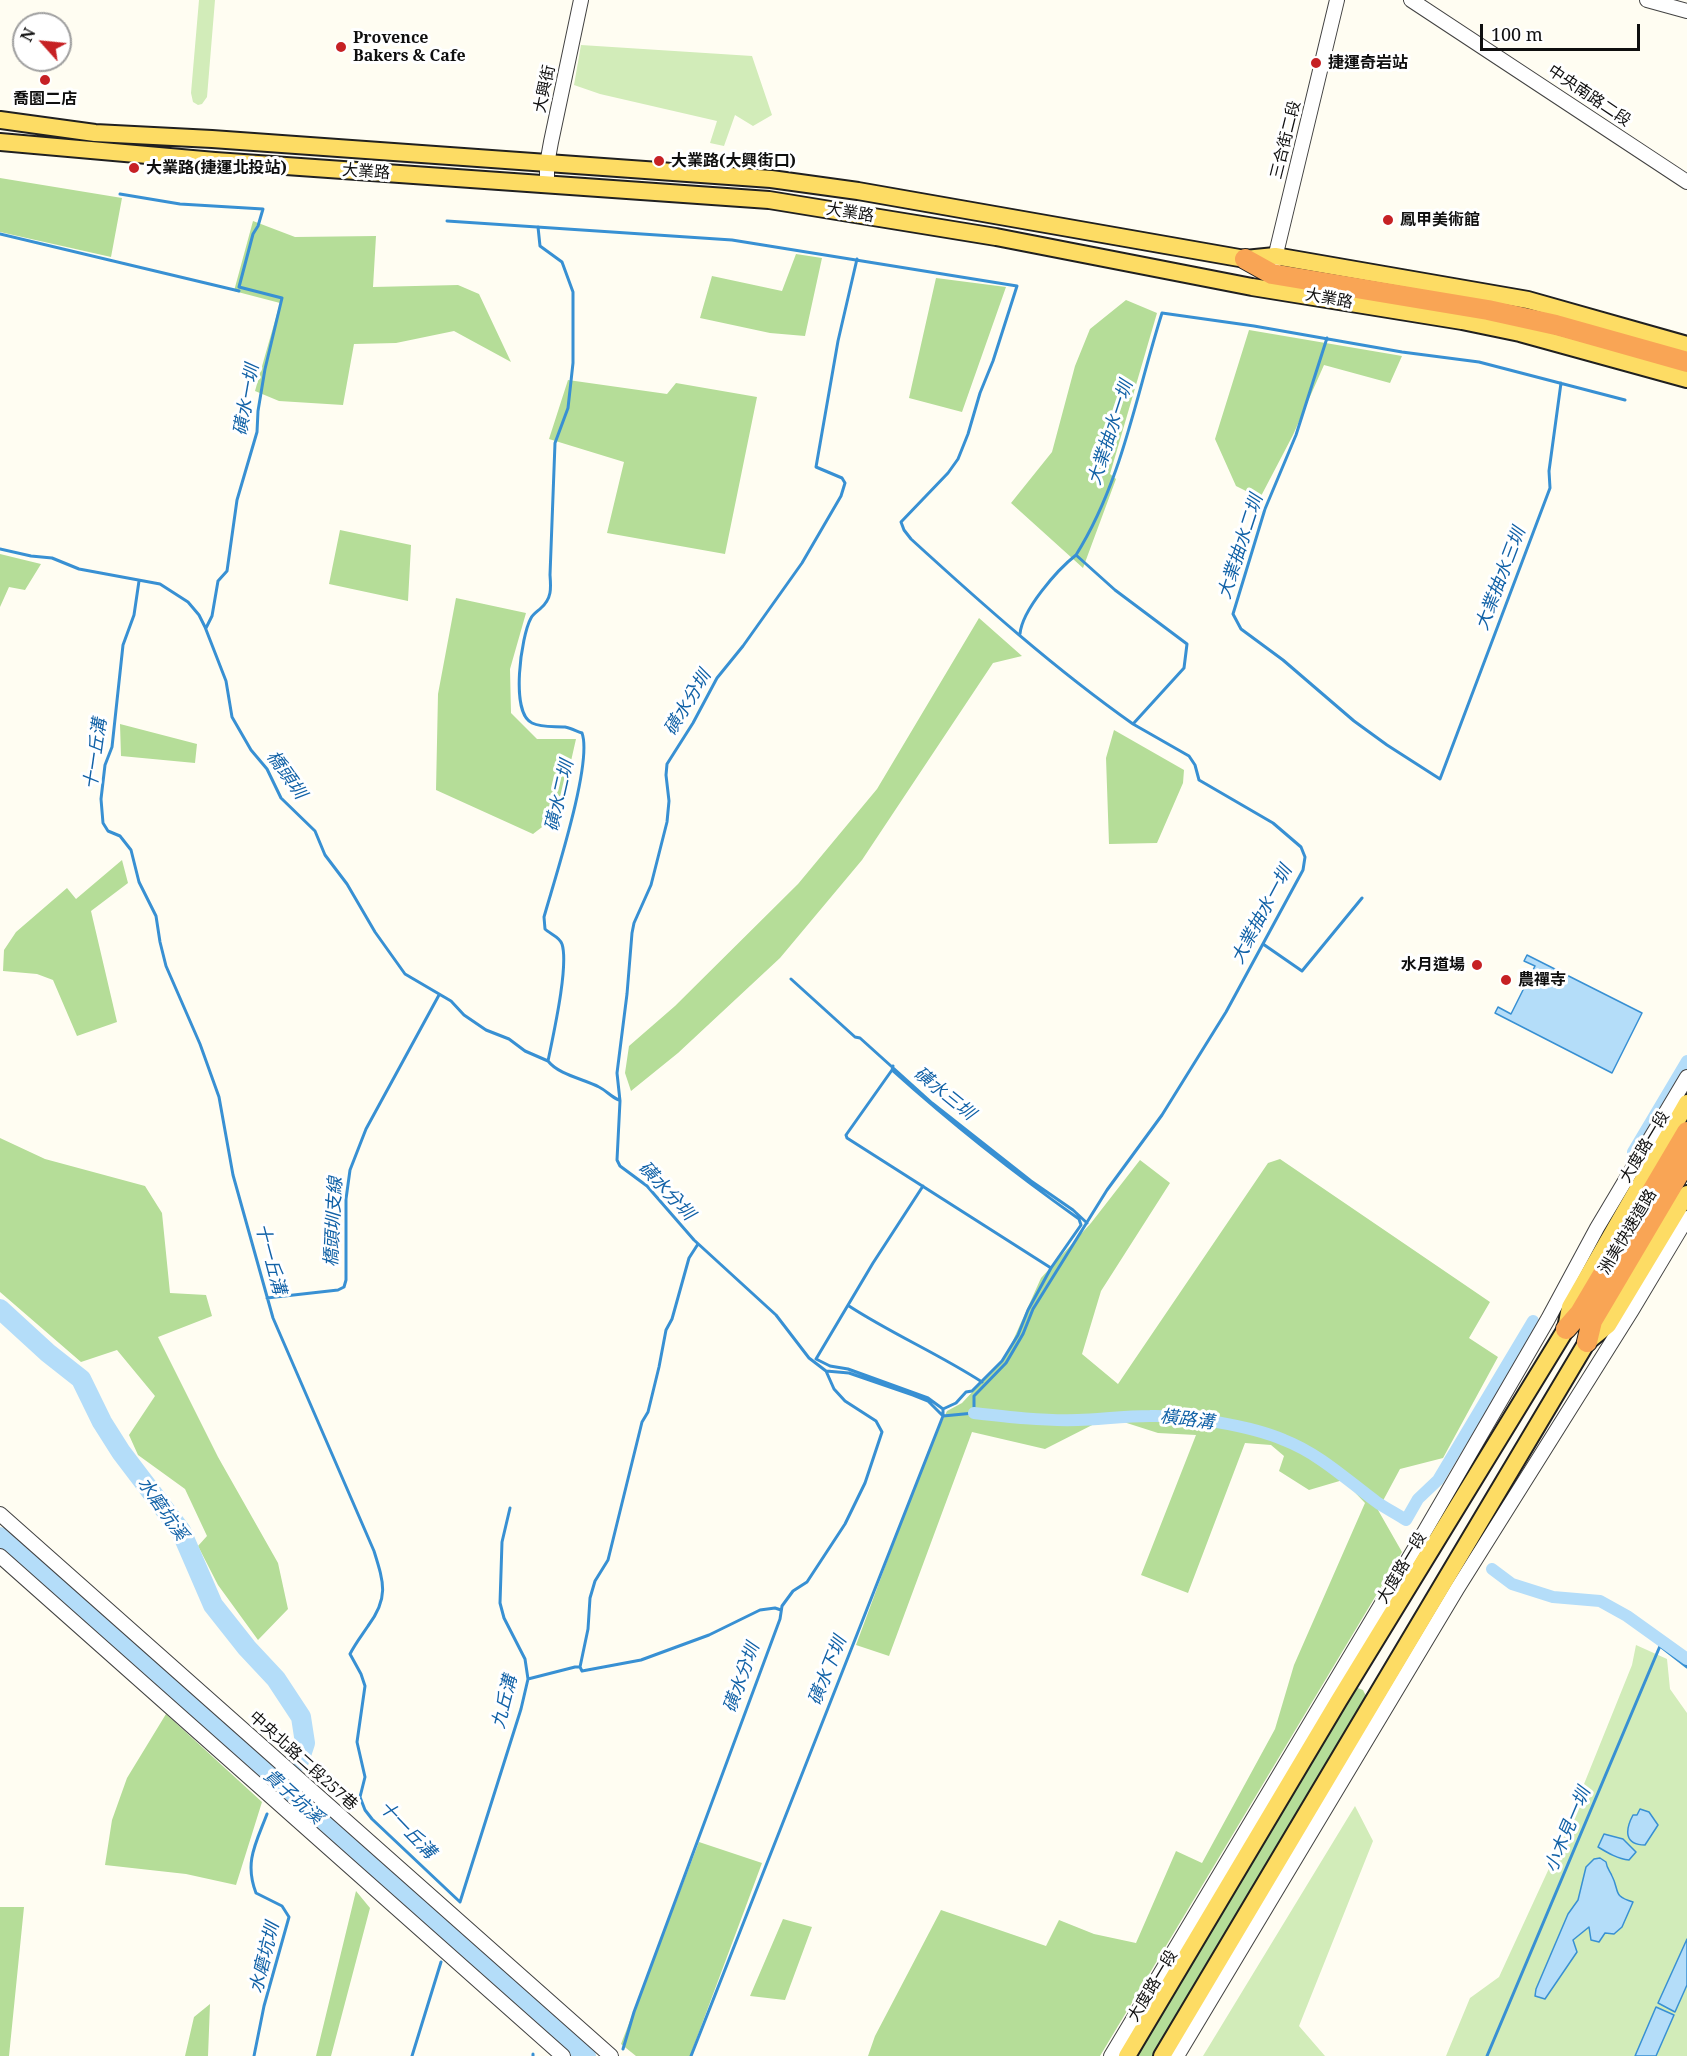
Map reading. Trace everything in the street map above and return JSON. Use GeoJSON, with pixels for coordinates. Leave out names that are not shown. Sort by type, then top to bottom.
{"type":"FeatureCollection","features":[{"type":"Feature","properties":{"kind":"highway"},"geometry":{"type":"LineString","coordinates":[[1245,260],[1272,273],[1488,310],[1556,325],[1687,362]]}},
{"type":"Feature","properties":{"kind":"highway","name":"洲美快速道路"},"geometry":{"type":"LineString","coordinates":[[1587,1342],[1592,1321],[1626,1249],[1687,1132]]}},
{"type":"Feature","properties":{"kind":"highway","name":"洲美快速道路"},"geometry":{"type":"LineString","coordinates":[[1566,1329],[1626,1249],[1687,1160]]}},
{"type":"Feature","properties":{"kind":"main road","name":"大業路"},"geometry":{"type":"LineString","coordinates":[[0,120],[95,133],[212,139],[771,179],[1245,260]]}},
{"type":"Feature","properties":{"kind":"main road","name":"大業路"},"geometry":{"type":"LineString","coordinates":[[0,142],[215,161],[769,200],[996,237],[1251,287],[1272,273],[1528,300],[1687,345]]}},
{"type":"Feature","properties":{"kind":"main road","name":"大業路"},"geometry":{"type":"LineString","coordinates":[[1272,273],[1520,333],[1687,379]]}},
{"type":"Feature","properties":{"kind":"main road","name":"大度路一段"},"geometry":{"type":"LineString","coordinates":[[1127,2056],[1339,1700],[1421,1552],[1566,1329],[1570,1307],[1687,1103]]}},
{"type":"Feature","properties":{"kind":"main road"},"geometry":{"type":"LineString","coordinates":[[1162,2056],[1477,1541],[1587,1342],[1608,1325],[1687,1194]]}},
{"type":"Feature","properties":{"kind":"street","name":"大興街"},"geometry":{"type":"LineString","coordinates":[[547,184],[547,164],[581,0]]}},
{"type":"Feature","properties":{"kind":"street","name":"三合街二段"},"geometry":{"type":"LineString","coordinates":[[1272,273],[1337,0]]}},
{"type":"Feature","properties":{"kind":"street","name":"中央南路二段"},"geometry":{"type":"LineString","coordinates":[[1411,0],[1687,182]]}},
{"type":"Feature","properties":{"kind":"street"},"geometry":{"type":"LineString","coordinates":[[1647,0],[1687,11]]}},
{"type":"Feature","properties":{"kind":"street","name":"大度路一段"},"geometry":{"type":"LineString","coordinates":[[1441,1519],[1597,1228],[1687,1077]]}},
{"type":"Feature","properties":{"kind":"street"},"geometry":{"type":"LineString","coordinates":[[1477,1541],[1632,1310],[1687,1218]]}},
{"type":"Feature","properties":{"kind":"street","name":"中央北路二段257巷"},"geometry":{"type":"LineString","coordinates":[[0,1514],[611,2056]]}},
{"type":"Feature","properties":{"kind":"street","name":"大度路一段"},"geometry":{"type":"LineString","coordinates":[[1111,2056],[1421,1552]]}},
{"type":"Feature","properties":{"kind":"street"},"geometry":{"type":"LineString","coordinates":[[0,1556],[563,2056]]}},
{"type":"Feature","properties":{"kind":"street"},"geometry":{"type":"LineString","coordinates":[[1177,2056],[1459,1571]]}},
{"type":"Feature","properties":{"kind":"green space"},"geometry":{"type":"Polygon","coordinates":[[[199,0],[215,0],[207,97],[202,104],[198,105],[193,102],[191,93],[199,0]]]}},
{"type":"Feature","properties":{"kind":"green space"},"geometry":{"type":"Polygon","coordinates":[[[581,45],[752,56],[772,115],[753,126],[735,115],[724,146],[710,143],[717,121],[600,94],[574,85],[581,45]]]}},
{"type":"Feature","properties":{"kind":"green space"},"geometry":{"type":"Polygon","coordinates":[[[0,178],[122,198],[111,257],[0,232],[0,178]]]}},
{"type":"Feature","properties":{"kind":"green space"},"geometry":{"type":"Polygon","coordinates":[[[253,221],[295,237],[376,236],[373,287],[458,285],[479,294],[511,362],[454,331],[396,343],[354,344],[343,405],[279,401],[255,391],[280,303],[234,291],[253,221]]]}},
{"type":"Feature","properties":{"kind":"green space"},"geometry":{"type":"Polygon","coordinates":[[[796,254],[822,258],[805,336],[770,333],[700,318],[712,276],[782,291],[796,254]]]}},
{"type":"Feature","properties":{"kind":"green space"},"geometry":{"type":"Polygon","coordinates":[[[936,278],[1006,287],[962,412],[909,398],[936,278]]]}},
{"type":"Feature","properties":{"kind":"green space"},"geometry":{"type":"Polygon","coordinates":[[[1126,300],[1157,313],[1110,474],[1116,479],[1083,568],[1011,503],[1052,452],[1075,366],[1090,329],[1126,300]]]}},
{"type":"Feature","properties":{"kind":"green space"},"geometry":{"type":"Polygon","coordinates":[[[1249,330],[1402,356],[1390,383],[1324,365],[1293,435],[1260,498],[1236,486],[1215,439],[1249,330]]]}},
{"type":"Feature","properties":{"kind":"green space"},"geometry":{"type":"Polygon","coordinates":[[[568,380],[667,394],[676,383],[757,397],[725,554],[607,533],[624,462],[549,439],[568,380]]]}},
{"type":"Feature","properties":{"kind":"green space"},"geometry":{"type":"Polygon","coordinates":[[[340,530],[411,545],[408,601],[329,584],[340,530]]]}},
{"type":"Feature","properties":{"kind":"green space"},"geometry":{"type":"Polygon","coordinates":[[[0,554],[41,564],[25,590],[9,587],[0,607],[0,554]]]}},
{"type":"Feature","properties":{"kind":"green space"},"geometry":{"type":"Polygon","coordinates":[[[456,598],[526,613],[510,669],[511,713],[537,739],[576,739],[559,814],[533,834],[436,790],[438,694],[456,598]]]}},
{"type":"Feature","properties":{"kind":"green space"},"geometry":{"type":"Polygon","coordinates":[[[979,618],[1022,656],[993,663],[862,860],[780,958],[678,1053],[631,1091],[625,1073],[629,1046],[675,1006],[798,884],[877,789],[979,618]]]}},
{"type":"Feature","properties":{"kind":"green space"},"geometry":{"type":"Polygon","coordinates":[[[120,724],[197,744],[195,763],[121,756],[120,724]]]}},
{"type":"Feature","properties":{"kind":"green space"},"geometry":{"type":"Polygon","coordinates":[[[1114,730],[1184,770],[1183,783],[1157,843],[1109,844],[1106,758],[1114,730]]]}},
{"type":"Feature","properties":{"kind":"green space"},"geometry":{"type":"Polygon","coordinates":[[[122,860],[128,883],[91,911],[117,1022],[77,1036],[53,980],[37,974],[3,971],[4,950],[16,932],[67,888],[76,899],[122,860]]]}},
{"type":"Feature","properties":{"kind":"green space"},"geometry":{"type":"Polygon","coordinates":[[[0,1138],[45,1159],[145,1186],[162,1213],[170,1293],[206,1295],[212,1316],[158,1337],[218,1457],[278,1563],[288,1609],[258,1640],[218,1585],[198,1546],[207,1536],[185,1489],[138,1455],[129,1435],[155,1396],[117,1350],[81,1362],[0,1292],[0,1138]]]}},
{"type":"Feature","properties":{"kind":"green space"},"geometry":{"type":"Polygon","coordinates":[[[1280,1159],[1490,1302],[1469,1338],[1498,1357],[1443,1458],[1400,1469],[1378,1510],[1402,1552],[1100,2056],[868,2056],[875,2036],[941,1910],[1046,1946],[1059,1920],[1094,1934],[1136,1943],[1176,1851],[1202,1863],[1275,1729],[1294,1665],[1365,1503],[1343,1480],[1309,1490],[1279,1471],[1284,1456],[1271,1445],[1245,1443],[1188,1593],[1141,1575],[1196,1435],[1158,1433],[1108,1417],[1045,1449],[972,1432],[889,1656],[856,1645],[928,1451],[947,1411],[962,1403],[1006,1356],[1041,1278],[1091,1223],[1140,1160],[1170,1183],[1101,1291],[1082,1354],[1118,1384],[1268,1163],[1280,1159]]]}},
{"type":"Feature","properties":{"kind":"green space"},"geometry":{"type":"Polygon","coordinates":[[[1636,1645],[1667,1659],[1670,1689],[1687,1713],[1687,2056],[1446,2056],[1470,1998],[1499,1977],[1557,1851],[1632,1665],[1636,1645]]]}},
{"type":"Feature","properties":{"kind":"green space"},"geometry":{"type":"Polygon","coordinates":[[[1355,1687],[1363,1690],[1366,1696],[1345,1734],[1153,2056],[1135,2056],[1355,1687]]]}},
{"type":"Feature","properties":{"kind":"green space"},"geometry":{"type":"Polygon","coordinates":[[[166,1714],[262,1802],[236,1885],[186,1874],[105,1865],[112,1820],[127,1778],[166,1714]]]}},
{"type":"Feature","properties":{"kind":"green space"},"geometry":{"type":"Polygon","coordinates":[[[1355,1806],[1373,1841],[1299,2026],[1325,2056],[1203,2056],[1355,1806]]]}},
{"type":"Feature","properties":{"kind":"green space"},"geometry":{"type":"Polygon","coordinates":[[[699,1842],[762,1863],[690,2056],[636,2056],[621,2044],[699,1842]]]}},
{"type":"Feature","properties":{"kind":"green space"},"geometry":{"type":"Polygon","coordinates":[[[356,1891],[370,1908],[331,2056],[316,2056],[356,1891]]]}},
{"type":"Feature","properties":{"kind":"green space"},"geometry":{"type":"Polygon","coordinates":[[[0,1907],[24,1907],[9,2056],[0,2056],[0,1907]]]}},
{"type":"Feature","properties":{"kind":"green space"},"geometry":{"type":"Polygon","coordinates":[[[783,1919],[812,1927],[785,2000],[750,1996],[783,1919]]]}},
{"type":"Feature","properties":{"kind":"green space"},"geometry":{"type":"Polygon","coordinates":[[[210,2004],[208,2056],[185,2056],[194,2017],[210,2004]]]}},
{"type":"Feature","properties":{"kind":"water"},"geometry":{"type":"Polygon","coordinates":[[[1527,955],[1642,1013],[1612,1073],[1495,1013],[1498,1007],[1511,1014],[1535,966],[1524,961],[1527,955]]]}},
{"type":"Feature","properties":{"kind":"water"},"geometry":{"type":"Polygon","coordinates":[[[1640,1809],[1649,1812],[1658,1825],[1645,1845],[1633,1842],[1628,1836],[1630,1821],[1640,1809]]]}},
{"type":"Feature","properties":{"kind":"water"},"geometry":{"type":"Polygon","coordinates":[[[1604,1834],[1623,1839],[1636,1852],[1629,1860],[1617,1857],[1598,1847],[1604,1834]]]}},
{"type":"Feature","properties":{"kind":"water"},"geometry":{"type":"Polygon","coordinates":[[[1600,1858],[1606,1862],[1619,1895],[1633,1902],[1622,1927],[1614,1934],[1605,1933],[1599,1942],[1591,1940],[1589,1927],[1573,1940],[1577,1952],[1545,1999],[1535,1996],[1568,1914],[1578,1900],[1586,1867],[1594,1859],[1600,1858]]]}},
{"type":"Feature","properties":{"kind":"water"},"geometry":{"type":"Polygon","coordinates":[[[1687,1939],[1687,1985],[1675,2012],[1658,2003],[1687,1939]]]}},
{"type":"Feature","properties":{"kind":"water"},"geometry":{"type":"Polygon","coordinates":[[[1656,2007],[1674,2015],[1656,2056],[1635,2056],[1656,2007]]]}},
{"type":"Feature","properties":{"kind":"waterway","name":"磺水一圳"},"geometry":{"type":"LineString","coordinates":[[120,194],[180,204],[263,209],[253,234],[239,287],[282,298],[265,369],[257,432],[237,500],[227,571],[218,581],[212,616],[206,628]]}},
{"type":"Feature","properties":{"kind":"waterway"},"geometry":{"type":"LineString","coordinates":[[447,221],[732,240],[1017,286],[958,459],[948,473],[901,522],[911,539],[991,611],[1075,681],[1133,724]]}},
{"type":"Feature","properties":{"kind":"waterway","name":"磺水二圳"},"geometry":{"type":"LineString","coordinates":[[538,227],[540,246],[562,262],[573,292],[573,363],[568,408],[555,443],[550,593],[545,604],[532,617],[527,627],[521,656],[519,690],[525,716],[532,723],[565,727],[582,733],[584,748],[571,823],[544,917],[545,929],[561,942],[564,954],[560,1001],[548,1061],[558,1070],[599,1087],[619,1100]]}},
{"type":"Feature","properties":{"kind":"waterway"},"geometry":{"type":"LineString","coordinates":[[0,234],[239,291]]}},
{"type":"Feature","properties":{"kind":"waterway","name":"磺水分圳"},"geometry":{"type":"LineString","coordinates":[[623,2049],[634,2012],[780,1619],[782,1606],[793,1591],[807,1582],[845,1524],[865,1483],[882,1432],[876,1421],[845,1401],[834,1389],[826,1371],[809,1358],[776,1315],[694,1240],[647,1186],[620,1166],[617,1160],[620,1101],[617,1073],[632,933],[634,923],[651,885],[667,822],[669,801],[667,764],[693,723],[717,678],[743,646],[802,563],[841,496],[845,483],[842,478],[816,467],[838,341],[857,259]]}},
{"type":"Feature","properties":{"kind":"waterway","name":"大業抽水一圳"},"geometry":{"type":"LineString","coordinates":[[923,1186],[873,1263],[816,1359],[830,1366],[848,1369],[928,1398],[943,1409],[943,1416],[974,1413],[974,1396],[1006,1363],[1023,1334],[1033,1309],[1107,1190],[1162,1115],[1226,1012],[1303,870],[1305,857],[1301,847],[1273,823],[1199,780],[1195,765],[1189,756],[1133,724],[1184,668],[1187,644],[1115,590],[1076,555],[1092,527],[1117,468],[1162,313],[1254,326],[1402,352],[1479,362],[1625,400]]}},
{"type":"Feature","properties":{"kind":"waterway","name":"大業抽水二圳"},"geometry":{"type":"LineString","coordinates":[[1327,338],[1296,435],[1265,509],[1233,614],[1241,629],[1283,660],[1354,721],[1440,779],[1550,488],[1549,471],[1561,383]]}},
{"type":"Feature","properties":{"kind":"waterway","name":"橋頭圳"},"geometry":{"type":"LineString","coordinates":[[0,549],[52,558],[79,569],[160,584],[188,602],[205,627],[226,681],[232,717],[251,750],[267,769],[281,798],[315,831],[325,855],[347,884],[375,932],[405,974],[451,1001],[464,1015],[486,1030],[509,1039],[525,1051],[548,1061]]}},
{"type":"Feature","properties":{"kind":"waterway"},"geometry":{"type":"LineString","coordinates":[[1020,634],[1022,624],[1034,602],[1050,580],[1076,555]]}},
{"type":"Feature","properties":{"kind":"waterway","name":"十一丘溝"},"geometry":{"type":"LineString","coordinates":[[139,581],[134,615],[123,645],[112,747],[105,765],[101,799],[103,823],[108,831],[120,836],[131,850],[139,882],[156,916],[166,966],[200,1044],[219,1097],[233,1175],[273,1318],[374,1551],[380,1572],[383,1590],[379,1607],[350,1654],[365,1686],[357,1742],[365,1777],[360,1797],[365,1810],[372,1819],[460,1902],[521,1709],[528,1679],[525,1659],[504,1618],[500,1603],[502,1542],[510,1508]]}},
{"type":"Feature","properties":{"kind":"waterway","name":"大業抽水三圳"},"geometry":{"type":"LineString","coordinates":[[1263,944],[1302,971],[1362,898]]}},
{"type":"Feature","properties":{"kind":"waterway","name":"磺水三圳"},"geometry":{"type":"LineString","coordinates":[[791,979],[932,1103],[1087,1223]]}},
{"type":"Feature","properties":{"kind":"waterway","name":"橋頭圳支線"},"geometry":{"type":"LineString","coordinates":[[267,1298],[338,1290],[344,1287],[346,1280],[346,1199],[350,1170],[366,1129],[439,995]]}},
{"type":"Feature","properties":{"kind":"waterway"},"geometry":{"type":"LineString","coordinates":[[1633,1152],[1687,1061]]}},
{"type":"Feature","properties":{"kind":"waterway","name":"磺水三圳"},"geometry":{"type":"LineString","coordinates":[[893,1066],[892,1070],[937,1110],[1079,1219],[1081,1225],[1051,1268],[1028,1310],[1018,1335],[1002,1361],[972,1391],[966,1392],[956,1403],[943,1409]]}},
{"type":"Feature","properties":{"kind":"waterway"},"geometry":{"type":"LineString","coordinates":[[892,1070],[846,1135],[847,1138],[1051,1268]]}},
{"type":"Feature","properties":{"kind":"waterway"},"geometry":{"type":"LineString","coordinates":[[580,1667],[588,1629],[590,1598],[595,1581],[608,1560],[642,1422],[648,1412],[666,1330],[672,1319],[689,1258],[698,1244]]}},
{"type":"Feature","properties":{"kind":"waterway"},"geometry":{"type":"LineString","coordinates":[[849,1306],[982,1382]]}},
{"type":"Feature","properties":{"kind":"waterway","name":"水磨坑溪"},"geometry":{"type":"LineString","coordinates":[[0,1309],[48,1353],[81,1379],[102,1422],[121,1452],[181,1531],[213,1605],[247,1648],[276,1679],[301,1717],[305,1743],[299,1761]]}},
{"type":"Feature","properties":{"kind":"waterway","name":"橫路溝"},"geometry":{"type":"LineString","coordinates":[[974,1413],[1065,1420],[1132,1416],[1182,1417],[1255,1430],[1284,1440],[1310,1453],[1378,1503],[1406,1520],[1418,1499],[1438,1480],[1533,1321]]}},
{"type":"Feature","properties":{"kind":"waterway","name":"磺水下圳"},"geometry":{"type":"LineString","coordinates":[[691,2056],[943,1416],[928,1401],[913,1395],[849,1373],[826,1371]]}},
{"type":"Feature","properties":{"kind":"waterway","name":"貴子坑溪"},"geometry":{"type":"LineString","coordinates":[[0,1537],[586,2056]]}},
{"type":"Feature","properties":{"kind":"waterway"},"geometry":{"type":"LineString","coordinates":[[1492,1569],[1512,1584],[1553,1597],[1600,1601],[1627,1616],[1687,1659]]}},
{"type":"Feature","properties":{"kind":"waterway"},"geometry":{"type":"LineString","coordinates":[[528,1679],[575,1667],[580,1667],[582,1671],[641,1660],[709,1635],[760,1610],[775,1608],[781,1610]]}},
{"type":"Feature","properties":{"kind":"waterway","name":"小木見一圳"},"geometry":{"type":"LineString","coordinates":[[1487,2056],[1660,1646],[1687,1667]]}},
{"type":"Feature","properties":{"kind":"waterway","name":"水磨坑圳"},"geometry":{"type":"LineString","coordinates":[[254,2056],[264,2006],[289,1917],[282,1906],[256,1893],[253,1882],[251,1862],[267,1814]]}},
{"type":"Feature","properties":{"kind":"waterway","name":"九丘溝"},"geometry":{"type":"LineString","coordinates":[[412,2056],[441,1962]]}},
{"type":"Feature","properties":{"kind":"place","name":"Provence Bakers & Cafe"},"geometry":{"type":"Point","coordinates":[341,47]}},
{"type":"Feature","properties":{"kind":"place","name":"捷運奇岩站"},"geometry":{"type":"Point","coordinates":[1316,63]}},
{"type":"Feature","properties":{"kind":"place","name":"喬園二店"},"geometry":{"type":"Point","coordinates":[45,80]}},
{"type":"Feature","properties":{"kind":"place","name":"大業路(大興街口)"},"geometry":{"type":"Point","coordinates":[659,161]}},
{"type":"Feature","properties":{"kind":"place","name":"大業路(捷運北投站)"},"geometry":{"type":"Point","coordinates":[134,168]}},
{"type":"Feature","properties":{"kind":"place","name":"鳳甲美術館"},"geometry":{"type":"Point","coordinates":[1388,220]}},
{"type":"Feature","properties":{"kind":"place","name":"水月道場"},"geometry":{"type":"Point","coordinates":[1477,965]}},
{"type":"Feature","properties":{"kind":"place","name":"農禪寺"},"geometry":{"type":"Point","coordinates":[1506,980]}}]}
